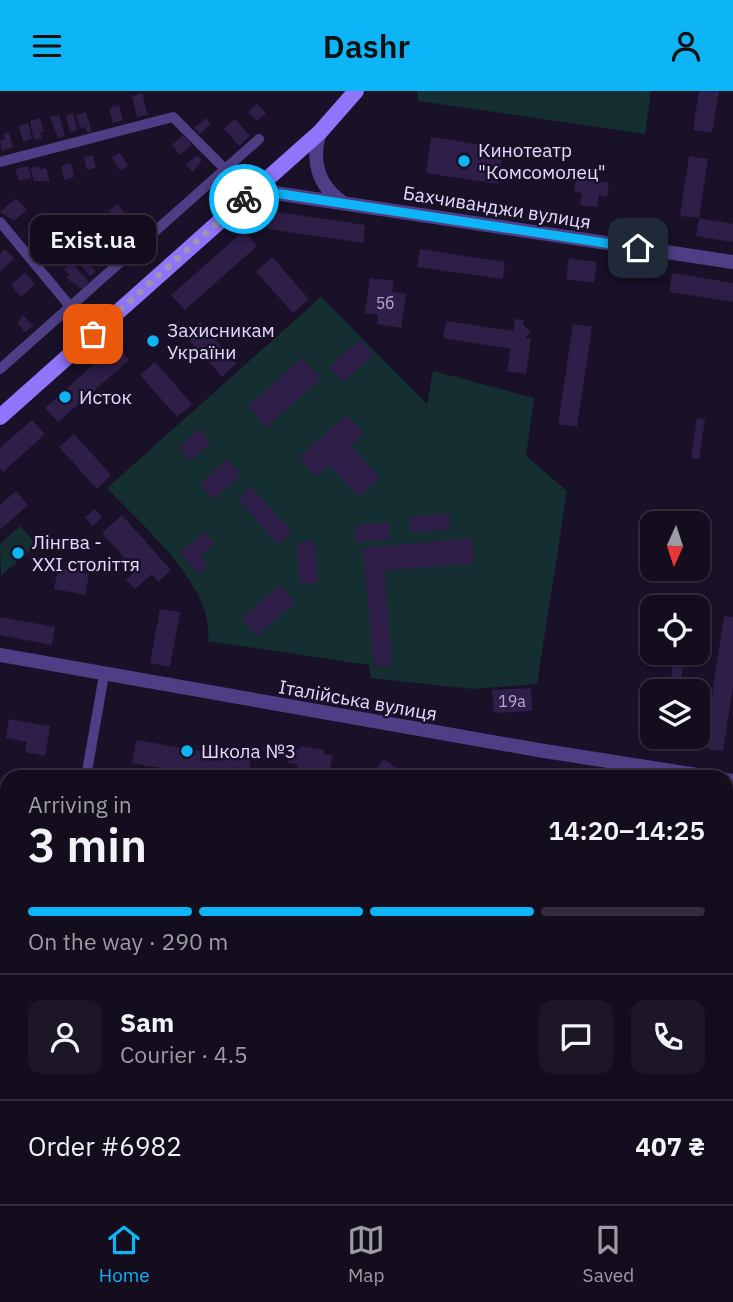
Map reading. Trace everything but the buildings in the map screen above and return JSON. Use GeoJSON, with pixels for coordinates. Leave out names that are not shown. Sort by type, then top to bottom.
{"type":"FeatureCollection","features":[{"type":"Feature","properties":{"kind":"main road"},"geometry":{"type":"LineString","coordinates":[[0,417],[320,132],[356,91]]}},
{"type":"Feature","properties":{"kind":"street"},"geometry":{"type":"LineString","coordinates":[[0,162],[173,117],[225,169]]}},
{"type":"Feature","properties":{"kind":"street"},"geometry":{"type":"LineString","coordinates":[[320,132],[316,143],[316,166],[326,187],[343,203]]}},
{"type":"Feature","properties":{"kind":"street"},"geometry":{"type":"LineString","coordinates":[[0,369],[259,139]]}},
{"type":"Feature","properties":{"kind":"street","name":"Бахчиванджи вулиця"},"geometry":{"type":"LineString","coordinates":[[255,190],[733,262]]}},
{"type":"Feature","properties":{"kind":"street"},"geometry":{"type":"LineString","coordinates":[[0,222],[93,334]]}},
{"type":"Feature","properties":{"kind":"street","name":"Італійська вулиця"},"geometry":{"type":"LineString","coordinates":[[0,655],[668,770]]}},
{"type":"Feature","properties":{"kind":"street"},"geometry":{"type":"LineString","coordinates":[[87,770],[104,675]]}},
{"type":"Feature","properties":{"kind":"green space"},"geometry":{"type":"Polygon","coordinates":[[[417,91],[651,91],[645,134],[418,101],[417,91]]]}},
{"type":"Feature","properties":{"kind":"green space"},"geometry":{"type":"Polygon","coordinates":[[[321,297],[427,404],[433,371],[534,398],[526,456],[567,491],[537,684],[473,689],[371,678],[369,665],[208,641],[207,620],[189,579],[156,538],[107,488],[321,297]]]}},
{"type":"Feature","properties":{"kind":"green space"},"geometry":{"type":"Polygon","coordinates":[[[20,526],[37,545],[1,576],[0,544],[20,526]]]}},
{"type":"Feature","properties":{"kind":"way so far"},"geometry":{"type":"LineString","coordinates":[[93,334],[244,199]]}},
{"type":"Feature","properties":{"kind":"place","name":"Кинотеатр \"Комсомолец\""},"geometry":{"type":"Point","coordinates":[464,161]}},
{"type":"Feature","properties":{"kind":"place","name":"Exist.ua"},"geometry":{"type":"Point","coordinates":[93,334]}},
{"type":"Feature","properties":{"kind":"place","name":"Захисникам України"},"geometry":{"type":"Point","coordinates":[153,341]}},
{"type":"Feature","properties":{"kind":"place","name":"Исток"},"geometry":{"type":"Point","coordinates":[65,397]}},
{"type":"Feature","properties":{"kind":"place","name":"Лінгва - XXI століття"},"geometry":{"type":"Point","coordinates":[18,553]}},
{"type":"Feature","properties":{"kind":"place","name":"Школа №3"},"geometry":{"type":"Point","coordinates":[187,751]}},
{"type":"Feature","properties":{"kind":"route"},"geometry":{"type":"LineString","coordinates":[[244,199],[255,190],[638,248]]}}]}
